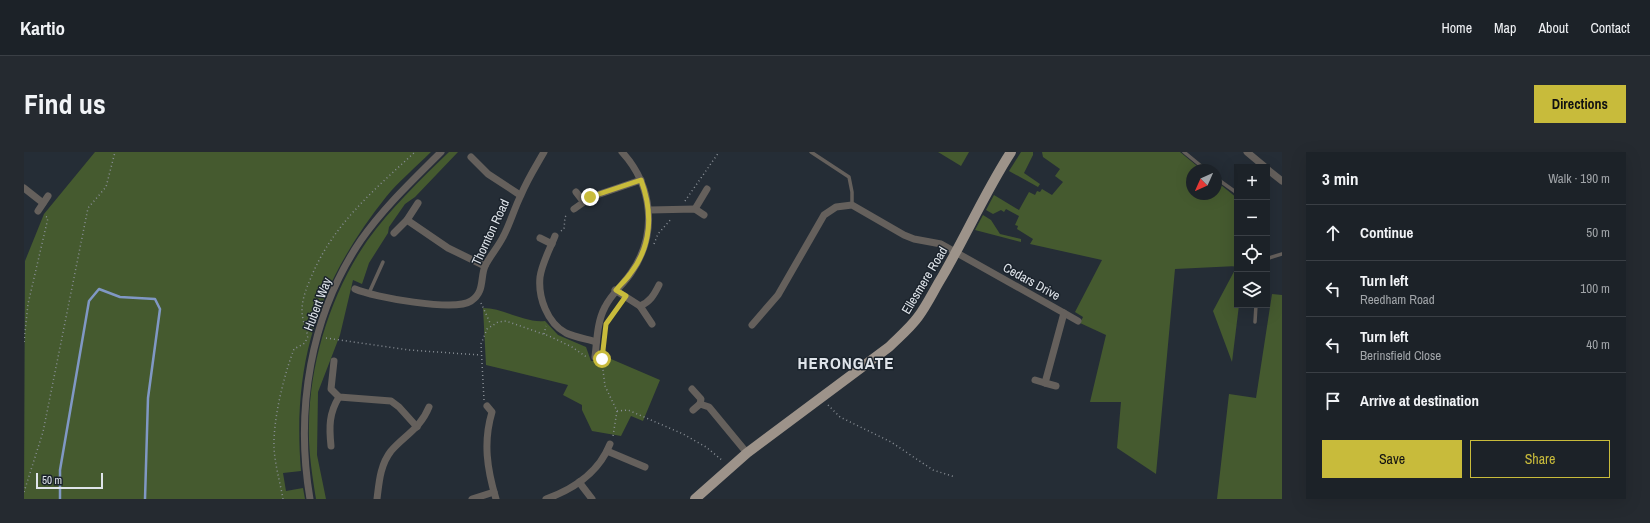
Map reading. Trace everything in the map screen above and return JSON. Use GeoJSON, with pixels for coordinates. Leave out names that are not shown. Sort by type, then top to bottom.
{"type":"FeatureCollection","features":[{"type":"Feature","properties":{"kind":"main road","name":"Ellesmere Road"},"geometry":{"type":"LineString","coordinates":[[695,499],[747,452],[889,347],[907,330],[919,315],[956,252],[991,184],[1011,152]]}},
{"type":"Feature","properties":{"kind":"street","name":"Hubert Way"},"geometry":{"type":"LineString","coordinates":[[310,499],[306,474],[304,418],[308,379],[317,336],[333,292],[361,240],[402,190],[441,152]]}},
{"type":"Feature","properties":{"kind":"street","name":"Thornton Road"},"geometry":{"type":"LineString","coordinates":[[476,296],[482,286],[485,266],[503,237],[520,195],[544,152]]}},
{"type":"Feature","properties":{"kind":"street"},"geometry":{"type":"LineString","coordinates":[[597,358],[596,342],[600,321],[605,307],[616,290],[630,274],[642,253],[648,236],[650,210],[648,198],[631,161],[622,152]]}},
{"type":"Feature","properties":{"kind":"street"},"geometry":{"type":"LineString","coordinates":[[1247,152],[1261,164]]}},
{"type":"Feature","properties":{"kind":"street"},"geometry":{"type":"LineString","coordinates":[[471,157],[488,174],[520,195]]}},
{"type":"Feature","properties":{"kind":"street"},"geometry":{"type":"LineString","coordinates":[[1270,171],[1282,181]]}},
{"type":"Feature","properties":{"kind":"street"},"geometry":{"type":"LineString","coordinates":[[574,209],[590,197],[641,180]]}},
{"type":"Feature","properties":{"kind":"street"},"geometry":{"type":"LineString","coordinates":[[24,188],[44,203]]}},
{"type":"Feature","properties":{"kind":"street"},"geometry":{"type":"LineString","coordinates":[[695,209],[707,189]]}},
{"type":"Feature","properties":{"kind":"street"},"geometry":{"type":"LineString","coordinates":[[576,192],[583,201]]}},
{"type":"Feature","properties":{"kind":"street"},"geometry":{"type":"LineString","coordinates":[[38,211],[48,196]]}},
{"type":"Feature","properties":{"kind":"street"},"geometry":{"type":"LineString","coordinates":[[394,234],[407,220],[418,203]]}},
{"type":"Feature","properties":{"kind":"street"},"geometry":{"type":"LineString","coordinates":[[752,325],[778,295],[824,215],[836,206],[852,205]]}},
{"type":"Feature","properties":{"kind":"street","name":"Cedars Drive"},"geometry":{"type":"LineString","coordinates":[[852,205],[904,235],[914,239],[941,244],[1064,313],[1045,383]]}},
{"type":"Feature","properties":{"kind":"street"},"geometry":{"type":"LineString","coordinates":[[650,210],[680,208],[695,209],[704,215]]}},
{"type":"Feature","properties":{"kind":"street"},"geometry":{"type":"LineString","coordinates":[[407,220],[448,248],[485,266]]}},
{"type":"Feature","properties":{"kind":"street"},"geometry":{"type":"LineString","coordinates":[[555,236],[540,276],[542,300],[546,312],[554,324],[564,332],[596,342]]}},
{"type":"Feature","properties":{"kind":"street"},"geometry":{"type":"LineString","coordinates":[[540,238],[552,244]]}},
{"type":"Feature","properties":{"kind":"street"},"geometry":{"type":"LineString","coordinates":[[640,306],[646,304],[652,298],[659,286]]}},
{"type":"Feature","properties":{"kind":"street"},"geometry":{"type":"LineString","coordinates":[[355,289],[368,294],[393,299],[451,305],[469,302],[476,296]]}},
{"type":"Feature","properties":{"kind":"street"},"geometry":{"type":"LineString","coordinates":[[616,290],[640,306],[652,324]]}},
{"type":"Feature","properties":{"kind":"street"},"geometry":{"type":"LineString","coordinates":[[1064,313],[1078,321]]}},
{"type":"Feature","properties":{"kind":"street"},"geometry":{"type":"LineString","coordinates":[[334,361],[331,389],[339,397],[391,401],[403,411],[417,427]]}},
{"type":"Feature","properties":{"kind":"street"},"geometry":{"type":"LineString","coordinates":[[1035,380],[1056,386]]}},
{"type":"Feature","properties":{"kind":"street"},"geometry":{"type":"LineString","coordinates":[[692,389],[701,399],[700,404],[693,410]]}},
{"type":"Feature","properties":{"kind":"street"},"geometry":{"type":"LineString","coordinates":[[331,446],[330,417],[332,408],[339,397]]}},
{"type":"Feature","properties":{"kind":"street"},"geometry":{"type":"LineString","coordinates":[[700,404],[709,407],[714,412],[747,452]]}},
{"type":"Feature","properties":{"kind":"street"},"geometry":{"type":"LineString","coordinates":[[472,499],[495,495],[487,465],[486,446],[488,425],[492,412],[487,406]]}},
{"type":"Feature","properties":{"kind":"street"},"geometry":{"type":"LineString","coordinates":[[377,499],[380,475],[385,460],[390,452],[422,422],[429,407]]}},
{"type":"Feature","properties":{"kind":"street"},"geometry":{"type":"LineString","coordinates":[[546,499],[579,482],[592,472],[609,447],[645,467]]}},
{"type":"Feature","properties":{"kind":"street"},"geometry":{"type":"LineString","coordinates":[[579,482],[592,499]]}},
{"type":"Feature","properties":{"kind":"lane"},"geometry":{"type":"LineString","coordinates":[[811,152],[850,177],[852,205]]}},
{"type":"Feature","properties":{"kind":"lane"},"geometry":{"type":"LineString","coordinates":[[1184,152],[1199,164]]}},
{"type":"Feature","properties":{"kind":"lane"},"geometry":{"type":"LineString","coordinates":[[1222,182],[1234,191]]}},
{"type":"Feature","properties":{"kind":"lane"},"geometry":{"type":"LineString","coordinates":[[1270,258],[1282,254]]}},
{"type":"Feature","properties":{"kind":"lane"},"geometry":{"type":"LineString","coordinates":[[368,294],[383,262]]}},
{"type":"Feature","properties":{"kind":"lane"},"geometry":{"type":"LineString","coordinates":[[1254,322],[1256,308]]}},
{"type":"Feature","properties":{"kind":"path"},"geometry":{"type":"LineString","coordinates":[[24,492],[43,432],[88,208],[106,187],[115,152]]}},
{"type":"Feature","properties":{"kind":"path"},"geometry":{"type":"LineString","coordinates":[[283,499],[276,462],[275,430],[289,361],[294,349],[305,343],[308,336],[303,319],[302,308],[305,291],[314,270],[348,216],[365,198],[415,152]]}},
{"type":"Feature","properties":{"kind":"path"},"geometry":{"type":"LineString","coordinates":[[652,248],[658,234],[680,208],[719,152]]}},
{"type":"Feature","properties":{"kind":"path"},"geometry":{"type":"LineString","coordinates":[[555,236],[564,229],[565,217],[574,209]]}},
{"type":"Feature","properties":{"kind":"path"},"geometry":{"type":"LineString","coordinates":[[24,342],[28,304],[48,218],[38,211]]}},
{"type":"Feature","properties":{"kind":"path"},"geometry":{"type":"LineString","coordinates":[[476,296],[486,311],[492,325]]}},
{"type":"Feature","properties":{"kind":"path"},"geometry":{"type":"LineString","coordinates":[[606,324],[626,296]]}},
{"type":"Feature","properties":{"kind":"path"},"geometry":{"type":"LineString","coordinates":[[487,406],[482,386],[480,355],[483,336],[492,325],[506,321],[527,327],[572,347],[587,358],[597,358],[605,386],[617,411],[616,424],[609,447]]}},
{"type":"Feature","properties":{"kind":"path"},"geometry":{"type":"LineString","coordinates":[[317,336],[353,343],[409,350],[480,355]]}},
{"type":"Feature","properties":{"kind":"path"},"geometry":{"type":"LineString","coordinates":[[820,397],[840,417],[891,442],[934,470],[955,477]]}},
{"type":"Feature","properties":{"kind":"path"},"geometry":{"type":"LineString","coordinates":[[617,411],[628,410],[695,440],[717,455],[730,468]]}},
{"type":"Feature","properties":{"kind":"green space"},"geometry":{"type":"Polygon","coordinates":[[[95,152],[431,152],[391,191],[362,229],[343,261],[327,293],[315,325],[306,359],[301,394],[299,431],[301,471],[283,473],[286,491],[303,488],[305,499],[24,499],[25,261],[44,214],[95,152]]]}},
{"type":"Feature","properties":{"kind":"green space"},"geometry":{"type":"Polygon","coordinates":[[[449,152],[458,152],[415,197],[405,204],[389,227],[388,233],[369,263],[362,284],[353,280],[340,335],[318,392],[317,455],[326,499],[316,499],[309,443],[310,400],[318,352],[333,305],[354,261],[376,229],[396,206],[449,152]]]}},
{"type":"Feature","properties":{"kind":"green space"},"geometry":{"type":"Polygon","coordinates":[[[938,152],[969,152],[961,166],[938,152]]]}},
{"type":"Feature","properties":{"kind":"green space"},"geometry":{"type":"Polygon","coordinates":[[[1021,152],[1033,152],[1024,173],[1040,184],[1038,187],[1009,171],[1021,152]]]}},
{"type":"Feature","properties":{"kind":"green space"},"geometry":{"type":"Polygon","coordinates":[[[1042,152],[1180,152],[1195,164],[1186,164],[1186,200],[1222,200],[1222,186],[1234,196],[1234,266],[1175,269],[1156,474],[1117,448],[1121,402],[1090,402],[1106,335],[1080,323],[1083,317],[1075,312],[1102,260],[1030,244],[1033,239],[1017,229],[1018,226],[1015,225],[1019,216],[1006,209],[1004,212],[1001,210],[993,214],[986,210],[994,195],[1019,210],[1029,192],[1035,195],[1037,191],[1040,192],[1042,189],[1052,195],[1063,182],[1055,176],[1060,169],[1043,157],[1042,152]]]}},
{"type":"Feature","properties":{"kind":"green space"},"geometry":{"type":"Polygon","coordinates":[[[983,215],[991,220],[1000,234],[1021,239],[1021,242],[975,230],[983,215]]]}},
{"type":"Feature","properties":{"kind":"green space"},"geometry":{"type":"Polygon","coordinates":[[[1234,272],[1234,308],[1239,308],[1232,362],[1213,311],[1234,272]]]}},
{"type":"Feature","properties":{"kind":"green space"},"geometry":{"type":"Polygon","coordinates":[[[1272,294],[1282,295],[1282,499],[1217,499],[1229,394],[1256,398],[1272,294]]]}},
{"type":"Feature","properties":{"kind":"green space"},"geometry":{"type":"Polygon","coordinates":[[[483,308],[498,310],[529,320],[545,321],[558,335],[586,347],[591,361],[611,359],[660,380],[643,421],[631,416],[621,436],[592,431],[582,410],[582,405],[563,395],[568,385],[486,365],[483,308]]]}},
{"type":"Feature","properties":{"kind":"waterway"},"geometry":{"type":"LineString","coordinates":[[60,499],[60,470],[89,301],[99,289],[120,297],[155,299],[160,309],[148,398],[145,499]]}},
{"type":"Feature","properties":{"kind":"district","name":"HERONGATE"},"geometry":{"type":"Point","coordinates":[846,363]}},
{"type":"Feature","properties":{"kind":"route"},"geometry":{"type":"LineString","coordinates":[[590,197],[641,180],[648,198],[650,210],[648,236],[638,263],[616,290],[626,296],[606,324],[602,359]]}}]}
